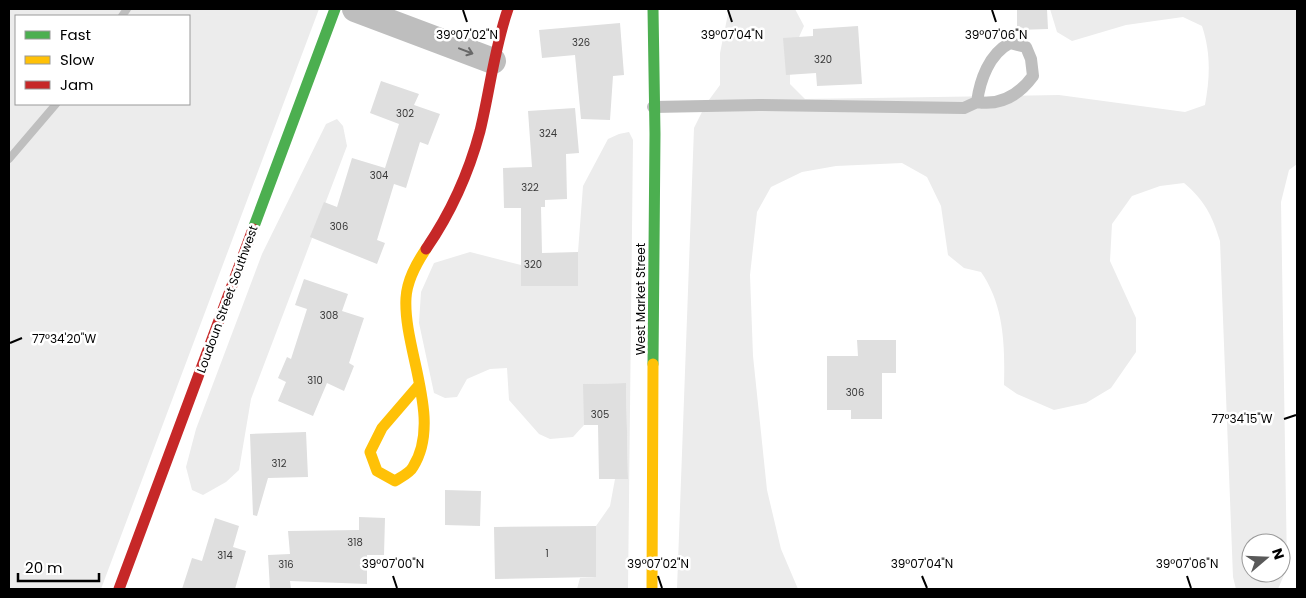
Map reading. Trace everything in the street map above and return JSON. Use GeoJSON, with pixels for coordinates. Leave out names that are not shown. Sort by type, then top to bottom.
{"type":"FeatureCollection","features":[{"type":"Feature","properties":{"kind":"main road","name":"Loudoun Street Southwest"},"geometry":{"type":"LineString","coordinates":[[119,589],[335,9]]}},
{"type":"Feature","properties":{"kind":"main road"},"geometry":{"type":"LineString","coordinates":[[419,386],[382,428],[370,452],[377,472],[387,478],[395,480],[406,477],[413,470],[420,456],[423,440],[419,386],[408,324],[406,300],[408,281],[416,261],[438,231],[473,153],[495,52],[508,9]]}},
{"type":"Feature","properties":{"kind":"main road","name":"West Market Street"},"geometry":{"type":"LineString","coordinates":[[652,589],[655,134],[653,107],[653,9]]}},
{"type":"Feature","properties":{"kind":"street"},"geometry":{"type":"LineString","coordinates":[[355,9],[495,52]]}},
{"type":"Feature","properties":{"kind":"street"},"geometry":{"type":"LineString","coordinates":[[402,9],[495,52]]}},
{"type":"Feature","properties":{"kind":"lane"},"geometry":{"type":"LineString","coordinates":[[653,107],[759,105],[950,109],[964,108],[977,102],[998,103],[1023,90],[1033,76],[1031,59],[1026,47],[1010,43],[991,59],[977,102]]}},
{"type":"Feature","properties":{"kind":"shaded area"},"geometry":{"type":"Polygon","coordinates":[[[9,9],[319,9],[101,589],[9,589],[9,9]]]}},
{"type":"Feature","properties":{"kind":"shaded area"},"geometry":{"type":"Polygon","coordinates":[[[729,9],[795,9],[804,26],[790,57],[790,84],[805,99],[1059,95],[1185,112],[1205,105],[1209,65],[1202,26],[1183,17],[1126,25],[1072,41],[1057,32],[1050,9],[1297,9],[1297,164],[1289,170],[1281,202],[1286,533],[1241,533],[1241,583],[1281,583],[1278,589],[1236,589],[1233,577],[1220,241],[1211,216],[1203,202],[1184,183],[1160,186],[1132,196],[1112,224],[1110,261],[1136,318],[1136,352],[1111,388],[1086,403],[1054,410],[1017,394],[1004,385],[1002,326],[989,285],[981,272],[964,268],[948,255],[941,206],[927,177],[902,163],[836,166],[802,172],[771,187],[757,212],[750,275],[753,356],[767,490],[781,549],[798,589],[677,589],[694,128],[706,104],[720,85],[720,53],[729,9]]]}},
{"type":"Feature","properties":{"kind":"shaded area"},"geometry":{"type":"Polygon","coordinates":[[[337,119],[343,126],[347,146],[251,399],[239,470],[226,482],[203,495],[192,490],[186,467],[196,429],[262,254],[326,124],[337,119]]]}},
{"type":"Feature","properties":{"kind":"shaded area"},"geometry":{"type":"Polygon","coordinates":[[[629,132],[633,140],[628,589],[577,589],[580,578],[596,577],[596,526],[610,506],[615,479],[628,479],[626,383],[584,384],[584,425],[573,437],[550,439],[539,434],[509,400],[507,368],[490,369],[467,379],[457,397],[445,398],[434,393],[419,323],[421,292],[434,263],[470,252],[521,265],[521,286],[578,286],[578,252],[583,186],[608,139],[629,132]]]}},
{"type":"Feature","properties":{"kind":"building"},"geometry":{"type":"Polygon","coordinates":[[[1017,9],[1047,9],[1048,29],[1017,30],[1017,9]]]}},
{"type":"Feature","properties":{"kind":"building"},"geometry":{"type":"Polygon","coordinates":[[[620,23],[624,75],[613,76],[610,120],[581,119],[575,55],[542,58],[539,30],[620,23]]]}},
{"type":"Feature","properties":{"kind":"building"},"geometry":{"type":"Polygon","coordinates":[[[858,26],[862,84],[817,86],[816,73],[786,75],[783,38],[813,36],[813,29],[858,26]]]}},
{"type":"Feature","properties":{"kind":"building"},"geometry":{"type":"Polygon","coordinates":[[[381,81],[419,94],[414,105],[440,114],[428,145],[420,142],[406,188],[394,184],[377,240],[385,243],[377,264],[310,237],[324,202],[337,207],[352,158],[385,168],[399,124],[370,113],[381,81]]]}},
{"type":"Feature","properties":{"kind":"building"},"geometry":{"type":"Polygon","coordinates":[[[575,108],[579,153],[566,154],[567,199],[545,200],[545,207],[541,207],[542,253],[578,252],[578,286],[521,286],[521,208],[504,208],[503,168],[532,167],[528,111],[575,108]]]}},
{"type":"Feature","properties":{"kind":"building"},"geometry":{"type":"Polygon","coordinates":[[[304,279],[348,294],[342,311],[364,318],[349,363],[354,366],[344,391],[327,383],[313,416],[278,401],[286,382],[278,378],[287,357],[291,359],[307,309],[295,305],[304,279]]]}},
{"type":"Feature","properties":{"kind":"building"},"geometry":{"type":"Polygon","coordinates":[[[857,340],[896,340],[896,373],[882,373],[882,419],[851,419],[851,410],[827,410],[827,356],[858,356],[857,340]]]}},
{"type":"Feature","properties":{"kind":"building"},"geometry":{"type":"Polygon","coordinates":[[[626,383],[628,479],[599,479],[598,425],[584,425],[583,384],[626,383]]]}},
{"type":"Feature","properties":{"kind":"building"},"geometry":{"type":"Polygon","coordinates":[[[306,432],[308,477],[268,478],[257,516],[253,515],[250,434],[306,432]]]}},
{"type":"Feature","properties":{"kind":"building"},"geometry":{"type":"Polygon","coordinates":[[[445,490],[481,491],[480,526],[445,525],[445,490]]]}},
{"type":"Feature","properties":{"kind":"building"},"geometry":{"type":"Polygon","coordinates":[[[359,517],[385,518],[384,555],[367,555],[367,584],[290,581],[291,589],[270,589],[268,555],[290,554],[288,531],[359,530],[359,517]]]}},
{"type":"Feature","properties":{"kind":"building"},"geometry":{"type":"Polygon","coordinates":[[[215,518],[239,526],[233,547],[246,551],[235,589],[182,589],[192,558],[202,561],[215,518]]]}},
{"type":"Feature","properties":{"kind":"building"},"geometry":{"type":"Polygon","coordinates":[[[596,526],[596,577],[495,579],[494,527],[596,526]]]}},
{"type":"Feature","properties":{"kind":"waterway"},"geometry":{"type":"LineString","coordinates":[[123,15],[127,9]]}},
{"type":"Feature","properties":{"kind":"waterway"},"geometry":{"type":"LineString","coordinates":[[9,159],[55,105]]}},
{"type":"Feature","properties":{"kind":"traffic: fast"},"geometry":{"type":"LineString","coordinates":[[253,229],[335,9]]}},
{"type":"Feature","properties":{"kind":"traffic: fast"},"geometry":{"type":"LineString","coordinates":[[653,9],[655,134],[653,364]]}},
{"type":"Feature","properties":{"kind":"traffic: slow"},"geometry":{"type":"LineString","coordinates":[[419,385],[382,428],[370,452],[377,471],[395,481],[412,469],[421,448],[424,428],[420,384],[410,339],[406,298],[413,272],[426,249]]}},
{"type":"Feature","properties":{"kind":"traffic: slow"},"geometry":{"type":"LineString","coordinates":[[652,589],[653,364]]}},
{"type":"Feature","properties":{"kind":"traffic: jam"},"geometry":{"type":"LineString","coordinates":[[426,249],[451,207],[470,162],[480,131],[496,54],[508,9]]}},
{"type":"Feature","properties":{"kind":"traffic: jam"},"geometry":{"type":"LineString","coordinates":[[119,589],[253,229]]}}]}
